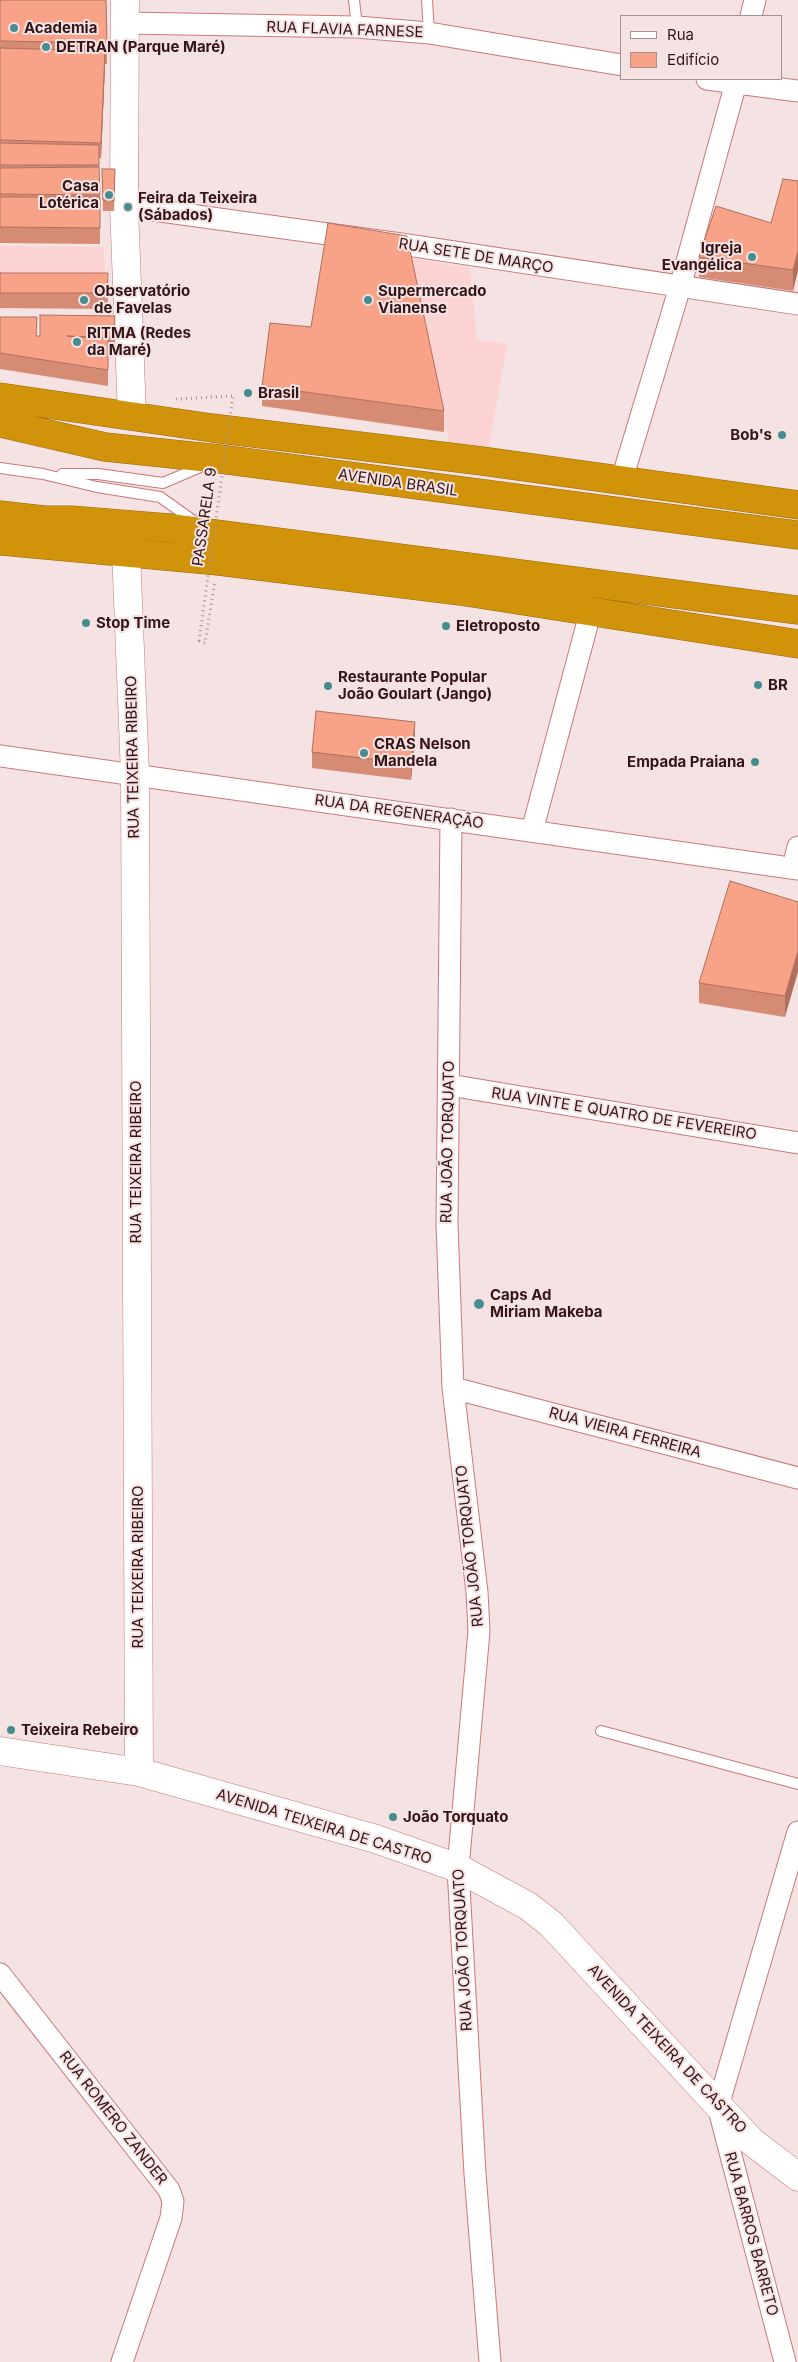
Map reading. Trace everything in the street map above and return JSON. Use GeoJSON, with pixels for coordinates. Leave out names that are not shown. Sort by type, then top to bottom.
{"type":"FeatureCollection","features":[{"type":"Feature","properties":{"kind":"highway","name":"AVENIDA BRASIL"},"geometry":{"type":"LineString","coordinates":[[0,397],[212,428],[482,460],[798,505]]}},
{"type":"Feature","properties":{"kind":"highway","name":"AVENIDA BRASIL"},"geometry":{"type":"LineString","coordinates":[[0,423],[105,447],[220,459],[798,535]]}},
{"type":"Feature","properties":{"kind":"highway"},"geometry":{"type":"LineString","coordinates":[[482,460],[633,514]]}},
{"type":"Feature","properties":{"kind":"highway"},"geometry":{"type":"LineString","coordinates":[[0,515],[44,520],[71,520],[161,527],[798,610]]}},
{"type":"Feature","properties":{"kind":"highway"},"geometry":{"type":"LineString","coordinates":[[0,541],[126,551],[460,591],[591,610],[798,644]]}},
{"type":"Feature","properties":{"kind":"highway"},"geometry":{"type":"LineString","coordinates":[[460,591],[525,590],[798,626]]}},
{"type":"Feature","properties":{"kind":"street"},"geometry":{"type":"LineString","coordinates":[[751,15],[755,0]]}},
{"type":"Feature","properties":{"kind":"street","name":"RUA FLAVIA FARNESE"},"geometry":{"type":"LineString","coordinates":[[125,11],[429,33],[620,65]]}},
{"type":"Feature","properties":{"kind":"street"},"geometry":{"type":"LineString","coordinates":[[125,11],[124,206],[132,415]]}},
{"type":"Feature","properties":{"kind":"street"},"geometry":{"type":"LineString","coordinates":[[722,80],[798,91]]}},
{"type":"Feature","properties":{"kind":"street"},"geometry":{"type":"LineString","coordinates":[[622,479],[680,287],[736,81]]}},
{"type":"Feature","properties":{"kind":"street","name":"RUA SETE DE MARÇO"},"geometry":{"type":"LineString","coordinates":[[124,206],[798,304]]}},
{"type":"Feature","properties":{"kind":"street","name":"RUA TEIXEIRA RIBEIRO"},"geometry":{"type":"LineString","coordinates":[[126,551],[135,774],[139,1772]]}},
{"type":"Feature","properties":{"kind":"street"},"geometry":{"type":"LineString","coordinates":[[532,831],[591,610]]}},
{"type":"Feature","properties":{"kind":"street","name":"RUA DA REGENERAÇÃO"},"geometry":{"type":"LineString","coordinates":[[0,756],[796,868]]}},
{"type":"Feature","properties":{"kind":"street","name":"RUA JOÃO TORQUATO"},"geometry":{"type":"LineString","coordinates":[[450,819],[449,1085],[446,1224],[453,1388],[478,1592],[479,1631],[458,1868],[475,2174],[490,2362]]}},
{"type":"Feature","properties":{"kind":"street"},"geometry":{"type":"LineString","coordinates":[[796,868],[798,847]]}},
{"type":"Feature","properties":{"kind":"street","name":"RUA VINTE E QUATRO DE FEVEREIRO"},"geometry":{"type":"LineString","coordinates":[[449,1085],[798,1143]]}},
{"type":"Feature","properties":{"kind":"street","name":"RUA VIEIRA FERREIRA"},"geometry":{"type":"LineString","coordinates":[[453,1388],[798,1478]]}},
{"type":"Feature","properties":{"kind":"street","name":"AVENIDA TEIXEIRA DE CASTRO"},"geometry":{"type":"LineString","coordinates":[[0,1751],[139,1772],[376,1839],[458,1868],[528,1906],[551,1924],[751,2141],[798,2176]]}},
{"type":"Feature","properties":{"kind":"street"},"geometry":{"type":"LineString","coordinates":[[718,2106],[798,1832]]}},
{"type":"Feature","properties":{"kind":"street","name":"RUA ROMERO ZANDER"},"geometry":{"type":"LineString","coordinates":[[0,1974],[169,2190],[173,2201],[171,2218],[122,2362]]}},
{"type":"Feature","properties":{"kind":"street","name":"RUA BARROS BARRETO"},"geometry":{"type":"LineString","coordinates":[[718,2106],[785,2362]]}},
{"type":"Feature","properties":{"kind":"lane"},"geometry":{"type":"LineString","coordinates":[[354,0],[357,27]]}},
{"type":"Feature","properties":{"kind":"lane"},"geometry":{"type":"LineString","coordinates":[[427,0],[429,33]]}},
{"type":"Feature","properties":{"kind":"lane"},"geometry":{"type":"LineString","coordinates":[[0,468],[43,474],[98,474],[162,483],[220,459]]}},
{"type":"Feature","properties":{"kind":"lane"},"geometry":{"type":"LineString","coordinates":[[43,474],[97,487],[160,497],[211,533]]}},
{"type":"Feature","properties":{"kind":"lane"},"geometry":{"type":"LineString","coordinates":[[601,1731],[798,1784]]}},
{"type":"Feature","properties":{"kind":"path","name":"PASSARELA 9"},"geometry":{"type":"LineString","coordinates":[[218,561],[206,643],[199,642],[233,396]]}},
{"type":"Feature","properties":{"kind":"shaded area"},"geometry":{"type":"Polygon","coordinates":[[[0,246],[104,247],[105,286],[0,285],[0,246]]]}},
{"type":"Feature","properties":{"kind":"shaded area"},"geometry":{"type":"Polygon","coordinates":[[[411,258],[470,268],[477,340],[507,344],[489,447],[449,443],[411,258]]]}},
{"type":"Feature","properties":{"kind":"building"},"geometry":{"type":"Polygon","coordinates":[[[0,0],[106,0],[107,43],[0,41],[0,0]]]}},
{"type":"Feature","properties":{"kind":"building"},"geometry":{"type":"Polygon","coordinates":[[[0,48],[105,51],[101,143],[0,140],[0,48]]]}},
{"type":"Feature","properties":{"kind":"building"},"geometry":{"type":"Polygon","coordinates":[[[0,143],[99,145],[99,165],[0,165],[0,143]]]}},
{"type":"Feature","properties":{"kind":"building"},"geometry":{"type":"Polygon","coordinates":[[[99,167],[100,195],[0,194],[0,168],[99,167]]]}},
{"type":"Feature","properties":{"kind":"building","name":"Casa Lotérica"},"geometry":{"type":"Polygon","coordinates":[[[102,169],[115,169],[114,201],[103,200],[102,169]]]}},
{"type":"Feature","properties":{"kind":"building","name":"Igreja Evangélica"},"geometry":{"type":"Polygon","coordinates":[[[783,179],[798,181],[798,251],[793,270],[699,257],[716,206],[771,223],[783,179]]]}},
{"type":"Feature","properties":{"kind":"building"},"geometry":{"type":"Polygon","coordinates":[[[0,197],[100,197],[100,228],[0,227],[0,197]]]}},
{"type":"Feature","properties":{"kind":"building","name":"Supermercado Vianense"},"geometry":{"type":"Polygon","coordinates":[[[328,223],[407,236],[444,411],[262,386],[270,323],[311,327],[328,223]]]}},
{"type":"Feature","properties":{"kind":"building"},"geometry":{"type":"Polygon","coordinates":[[[0,273],[108,273],[107,293],[0,293],[0,273]]]}},
{"type":"Feature","properties":{"kind":"building"},"geometry":{"type":"Polygon","coordinates":[[[40,315],[115,316],[114,338],[67,336],[108,339],[108,370],[0,353],[0,317],[37,317],[36,336],[40,336],[40,315]]]}},
{"type":"Feature","properties":{"kind":"building","name":"CRAS Nelson Mandela"},"geometry":{"type":"Polygon","coordinates":[[[316,711],[415,722],[411,764],[312,752],[316,711]]]}},
{"type":"Feature","properties":{"kind":"building"},"geometry":{"type":"Polygon","coordinates":[[[730,881],[798,902],[798,951],[785,996],[699,983],[730,881]]]}},
{"type":"Feature","properties":{"kind":"place","name":"Academia"},"geometry":{"type":"Point","coordinates":[14,28]}},
{"type":"Feature","properties":{"kind":"place","name":"DETRAN (Parque Maré)"},"geometry":{"type":"Point","coordinates":[46,47]}},
{"type":"Feature","properties":{"kind":"place","name":"Casa Lotérica"},"geometry":{"type":"Point","coordinates":[109,195]}},
{"type":"Feature","properties":{"kind":"place","name":"Feira da Teixeira (Sábados)"},"geometry":{"type":"Point","coordinates":[128,207]}},
{"type":"Feature","properties":{"kind":"place","name":"Igreja Evangélica"},"geometry":{"type":"Point","coordinates":[752,257]}},
{"type":"Feature","properties":{"kind":"place","name":"Observatório de Favelas"},"geometry":{"type":"Point","coordinates":[84,300]}},
{"type":"Feature","properties":{"kind":"place","name":"Supermercado Vianense"},"geometry":{"type":"Point","coordinates":[368,300]}},
{"type":"Feature","properties":{"kind":"place","name":"RITMA (Redes da Maré)"},"geometry":{"type":"Point","coordinates":[77,342]}},
{"type":"Feature","properties":{"kind":"place","name":"Brasil"},"geometry":{"type":"Point","coordinates":[248,393]}},
{"type":"Feature","properties":{"kind":"place","name":"Bob's"},"geometry":{"type":"Point","coordinates":[782,435]}},
{"type":"Feature","properties":{"kind":"place","name":"Stop Time"},"geometry":{"type":"Point","coordinates":[86,623]}},
{"type":"Feature","properties":{"kind":"place","name":"Eletroposto"},"geometry":{"type":"Point","coordinates":[446,626]}},
{"type":"Feature","properties":{"kind":"place","name":"BR"},"geometry":{"type":"Point","coordinates":[758,685]}},
{"type":"Feature","properties":{"kind":"place","name":"Restaurante Popular João Goulart (Jango)"},"geometry":{"type":"Point","coordinates":[328,686]}},
{"type":"Feature","properties":{"kind":"place","name":"CRAS Nelson Mandela"},"geometry":{"type":"Point","coordinates":[364,753]}},
{"type":"Feature","properties":{"kind":"place","name":"Empada Praiana"},"geometry":{"type":"Point","coordinates":[755,762]}},
{"type":"Feature","properties":{"kind":"place","name":"Caps Ad Miriam Makeba"},"geometry":{"type":"Point","coordinates":[479,1304]}},
{"type":"Feature","properties":{"kind":"place","name":"Teixeira Rebeiro"},"geometry":{"type":"Point","coordinates":[11,1730]}},
{"type":"Feature","properties":{"kind":"place","name":"João Torquato"},"geometry":{"type":"Point","coordinates":[393,1817]}}]}
